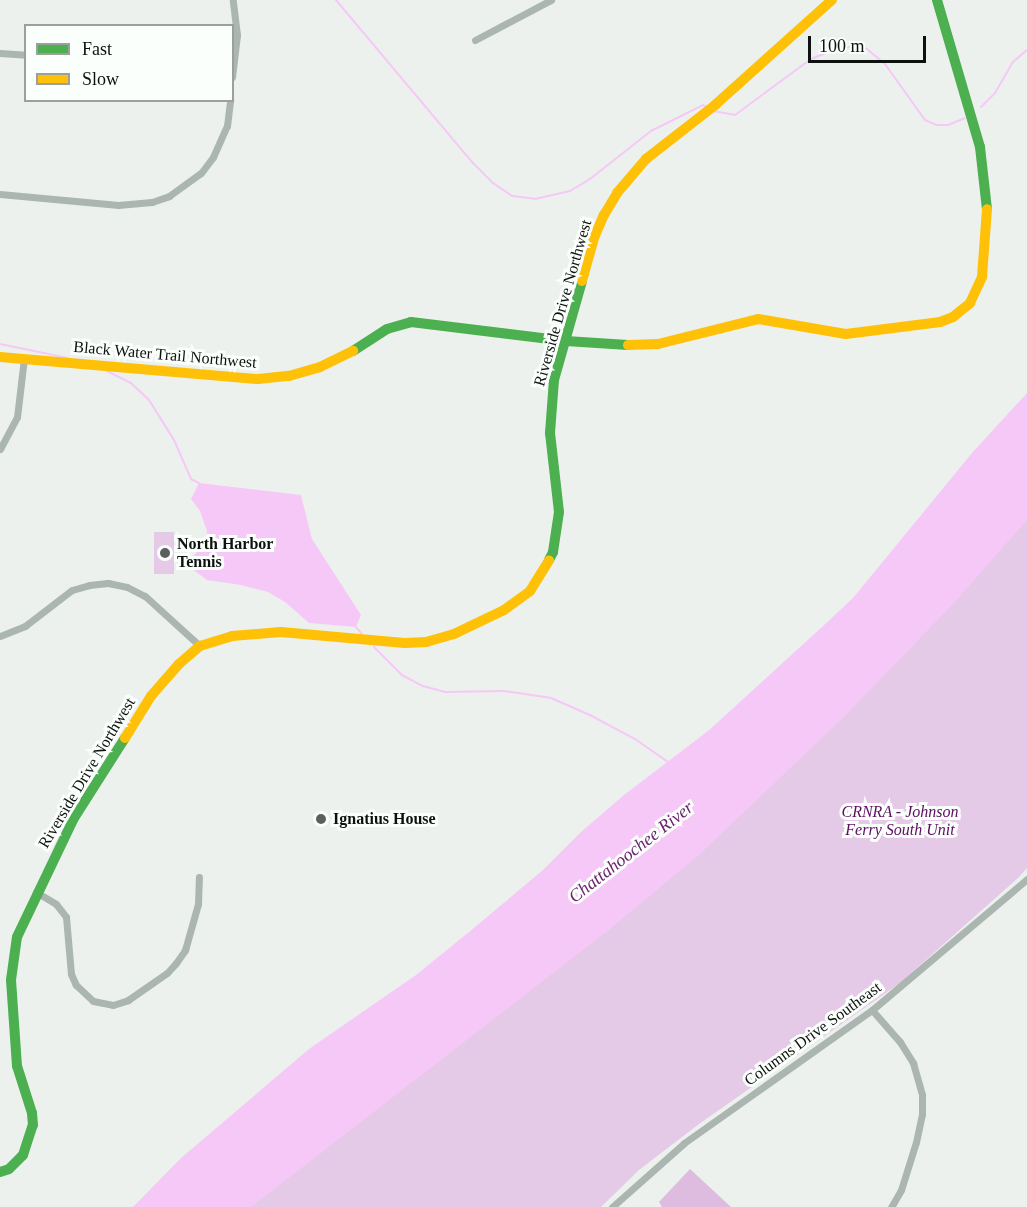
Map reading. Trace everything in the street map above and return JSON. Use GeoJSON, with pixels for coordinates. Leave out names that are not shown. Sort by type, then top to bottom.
{"type":"FeatureCollection","features":[{"type":"Feature","properties":{"kind":"street"},"geometry":{"type":"LineString","coordinates":[[233,0],[237,35],[234,66]]}},
{"type":"Feature","properties":{"kind":"street"},"geometry":{"type":"LineString","coordinates":[[476,40],[551,0]]}},
{"type":"Feature","properties":{"kind":"street","name":"Riverside Drive Northwest"},"geometry":{"type":"LineString","coordinates":[[0,1172],[9,1168],[23,1155],[33,1125],[33,1113],[17,1066],[11,980],[16,937],[74,818],[120,742],[159,686],[200,646],[232,636],[265,631],[405,644],[426,642],[454,634],[504,610],[523,597],[546,568],[553,552],[559,497],[551,449],[550,416],[554,380],[594,238],[617,193],[646,159],[715,105],[832,0]]}},
{"type":"Feature","properties":{"kind":"street","name":"Black Water Trail Northwest"},"geometry":{"type":"LineString","coordinates":[[0,357],[258,379],[289,376],[320,367],[351,352],[387,329],[411,322],[428,322],[566,341],[629,345],[658,344],[734,323],[758,320],[785,322],[828,332],[862,333],[940,322],[965,309],[976,295],[982,277],[987,216],[980,147],[937,0]]}},
{"type":"Feature","properties":{"kind":"street"},"geometry":{"type":"LineString","coordinates":[[0,53],[24,56]]}},
{"type":"Feature","properties":{"kind":"street"},"geometry":{"type":"LineString","coordinates":[[0,194],[118,205],[152,202],[169,196],[201,173],[213,157],[226,126],[230,102]]}},
{"type":"Feature","properties":{"kind":"street"},"geometry":{"type":"LineString","coordinates":[[0,449],[17,417],[24,358]]}},
{"type":"Feature","properties":{"kind":"street"},"geometry":{"type":"LineString","coordinates":[[0,636],[25,626],[72,590],[108,583],[127,587],[145,596],[200,646]]}},
{"type":"Feature","properties":{"kind":"street"},"geometry":{"type":"LineString","coordinates":[[36,892],[56,904],[66,916],[72,974],[76,985],[93,1001],[113,1005],[128,1000],[167,973],[176,963],[184,950],[198,904],[199,877]]}},
{"type":"Feature","properties":{"kind":"street","name":"Columns Drive Southeast"},"geometry":{"type":"LineString","coordinates":[[612,1207],[684,1143],[872,1010],[1027,879]]}},
{"type":"Feature","properties":{"kind":"street"},"geometry":{"type":"LineString","coordinates":[[872,1010],[900,1042],[913,1063],[922,1095],[922,1114],[916,1142],[901,1190],[891,1207]]}},
{"type":"Feature","properties":{"kind":"green space","name":"CRNRA - Johnson Ferry South Unit"},"geometry":{"type":"Polygon","coordinates":[[[1027,494],[1027,868],[1018,878],[900,983],[699,1124],[639,1170],[601,1207],[241,1207],[1027,494]]]}},
{"type":"Feature","properties":{"kind":"green space","name":"North Harbor Tennis"},"geometry":{"type":"Polygon","coordinates":[[[154,532],[174,532],[174,574],[154,574],[154,532]]]}},
{"type":"Feature","properties":{"kind":"shaded area"},"geometry":{"type":"Polygon","coordinates":[[[690,1169],[731,1207],[662,1207],[659,1202],[690,1169]]]}},
{"type":"Feature","properties":{"kind":"water","name":"Chattahoochee River"},"geometry":{"type":"Polygon","coordinates":[[[1027,393],[1027,520],[953,604],[844,717],[700,854],[610,929],[251,1207],[133,1207],[181,1158],[309,1049],[416,975],[543,870],[581,832],[624,795],[708,731],[853,598],[972,453],[1027,393]]]}},
{"type":"Feature","properties":{"kind":"water"},"geometry":{"type":"Polygon","coordinates":[[[199,483],[301,495],[312,539],[361,615],[356,627],[309,623],[285,602],[268,592],[207,580],[187,565],[204,545],[207,531],[200,511],[191,499],[199,483]]]}},
{"type":"Feature","properties":{"kind":"waterway"},"geometry":{"type":"LineString","coordinates":[[336,0],[472,162],[493,183],[512,196],[535,199],[570,191],[590,179],[651,131],[703,105],[706,107]]}},
{"type":"Feature","properties":{"kind":"waterway"},"geometry":{"type":"LineString","coordinates":[[713,111],[735,115],[811,59],[833,50],[856,46],[867,49],[885,64],[925,120],[936,125],[948,125],[965,118]]}},
{"type":"Feature","properties":{"kind":"waterway"},"geometry":{"type":"LineString","coordinates":[[981,107],[995,93],[1013,62],[1027,50]]}},
{"type":"Feature","properties":{"kind":"waterway"},"geometry":{"type":"LineString","coordinates":[[0,344],[68,358]]}},
{"type":"Feature","properties":{"kind":"waterway"},"geometry":{"type":"LineString","coordinates":[[107,371],[132,384],[149,400],[174,440],[191,479],[199,483]]}},
{"type":"Feature","properties":{"kind":"waterway"},"geometry":{"type":"LineString","coordinates":[[356,627],[362,634]]}},
{"type":"Feature","properties":{"kind":"waterway"},"geometry":{"type":"LineString","coordinates":[[374,647],[402,675],[423,686],[446,692],[504,691],[551,698],[590,715],[635,739],[668,762]]}},
{"type":"Feature","properties":{"kind":"traffic: fast"},"geometry":{"type":"LineString","coordinates":[[937,0],[980,147],[987,209]]}},
{"type":"Feature","properties":{"kind":"traffic: fast"},"geometry":{"type":"LineString","coordinates":[[549,560],[553,552],[559,512],[550,433],[554,380],[582,281]]}},
{"type":"Feature","properties":{"kind":"traffic: fast"},"geometry":{"type":"LineString","coordinates":[[353,351],[387,329],[411,322],[566,341],[628,345]]}},
{"type":"Feature","properties":{"kind":"traffic: fast"},"geometry":{"type":"LineString","coordinates":[[0,1172],[9,1169],[23,1155],[33,1125],[32,1113],[17,1066],[11,980],[17,937],[74,818],[125,738]]}},
{"type":"Feature","properties":{"kind":"traffic: slow"},"geometry":{"type":"LineString","coordinates":[[582,281],[594,238],[604,215],[617,193],[646,159],[715,105],[832,0]]}},
{"type":"Feature","properties":{"kind":"traffic: slow"},"geometry":{"type":"LineString","coordinates":[[628,345],[658,344],[758,319],[846,334],[940,322],[953,317],[970,303],[982,277],[987,209]]}},
{"type":"Feature","properties":{"kind":"traffic: slow"},"geometry":{"type":"LineString","coordinates":[[0,357],[258,379],[289,376],[320,367],[353,351]]}},
{"type":"Feature","properties":{"kind":"traffic: slow"},"geometry":{"type":"LineString","coordinates":[[125,738],[151,696],[179,664],[200,646],[232,636],[281,632],[405,643],[426,642],[454,634],[504,610],[530,591],[549,560]]}},
{"type":"Feature","properties":{"kind":"place","name":"North Harbor Tennis"},"geometry":{"type":"Point","coordinates":[165,553]}},
{"type":"Feature","properties":{"kind":"place","name":"Ignatius House"},"geometry":{"type":"Point","coordinates":[321,819]}}]}
